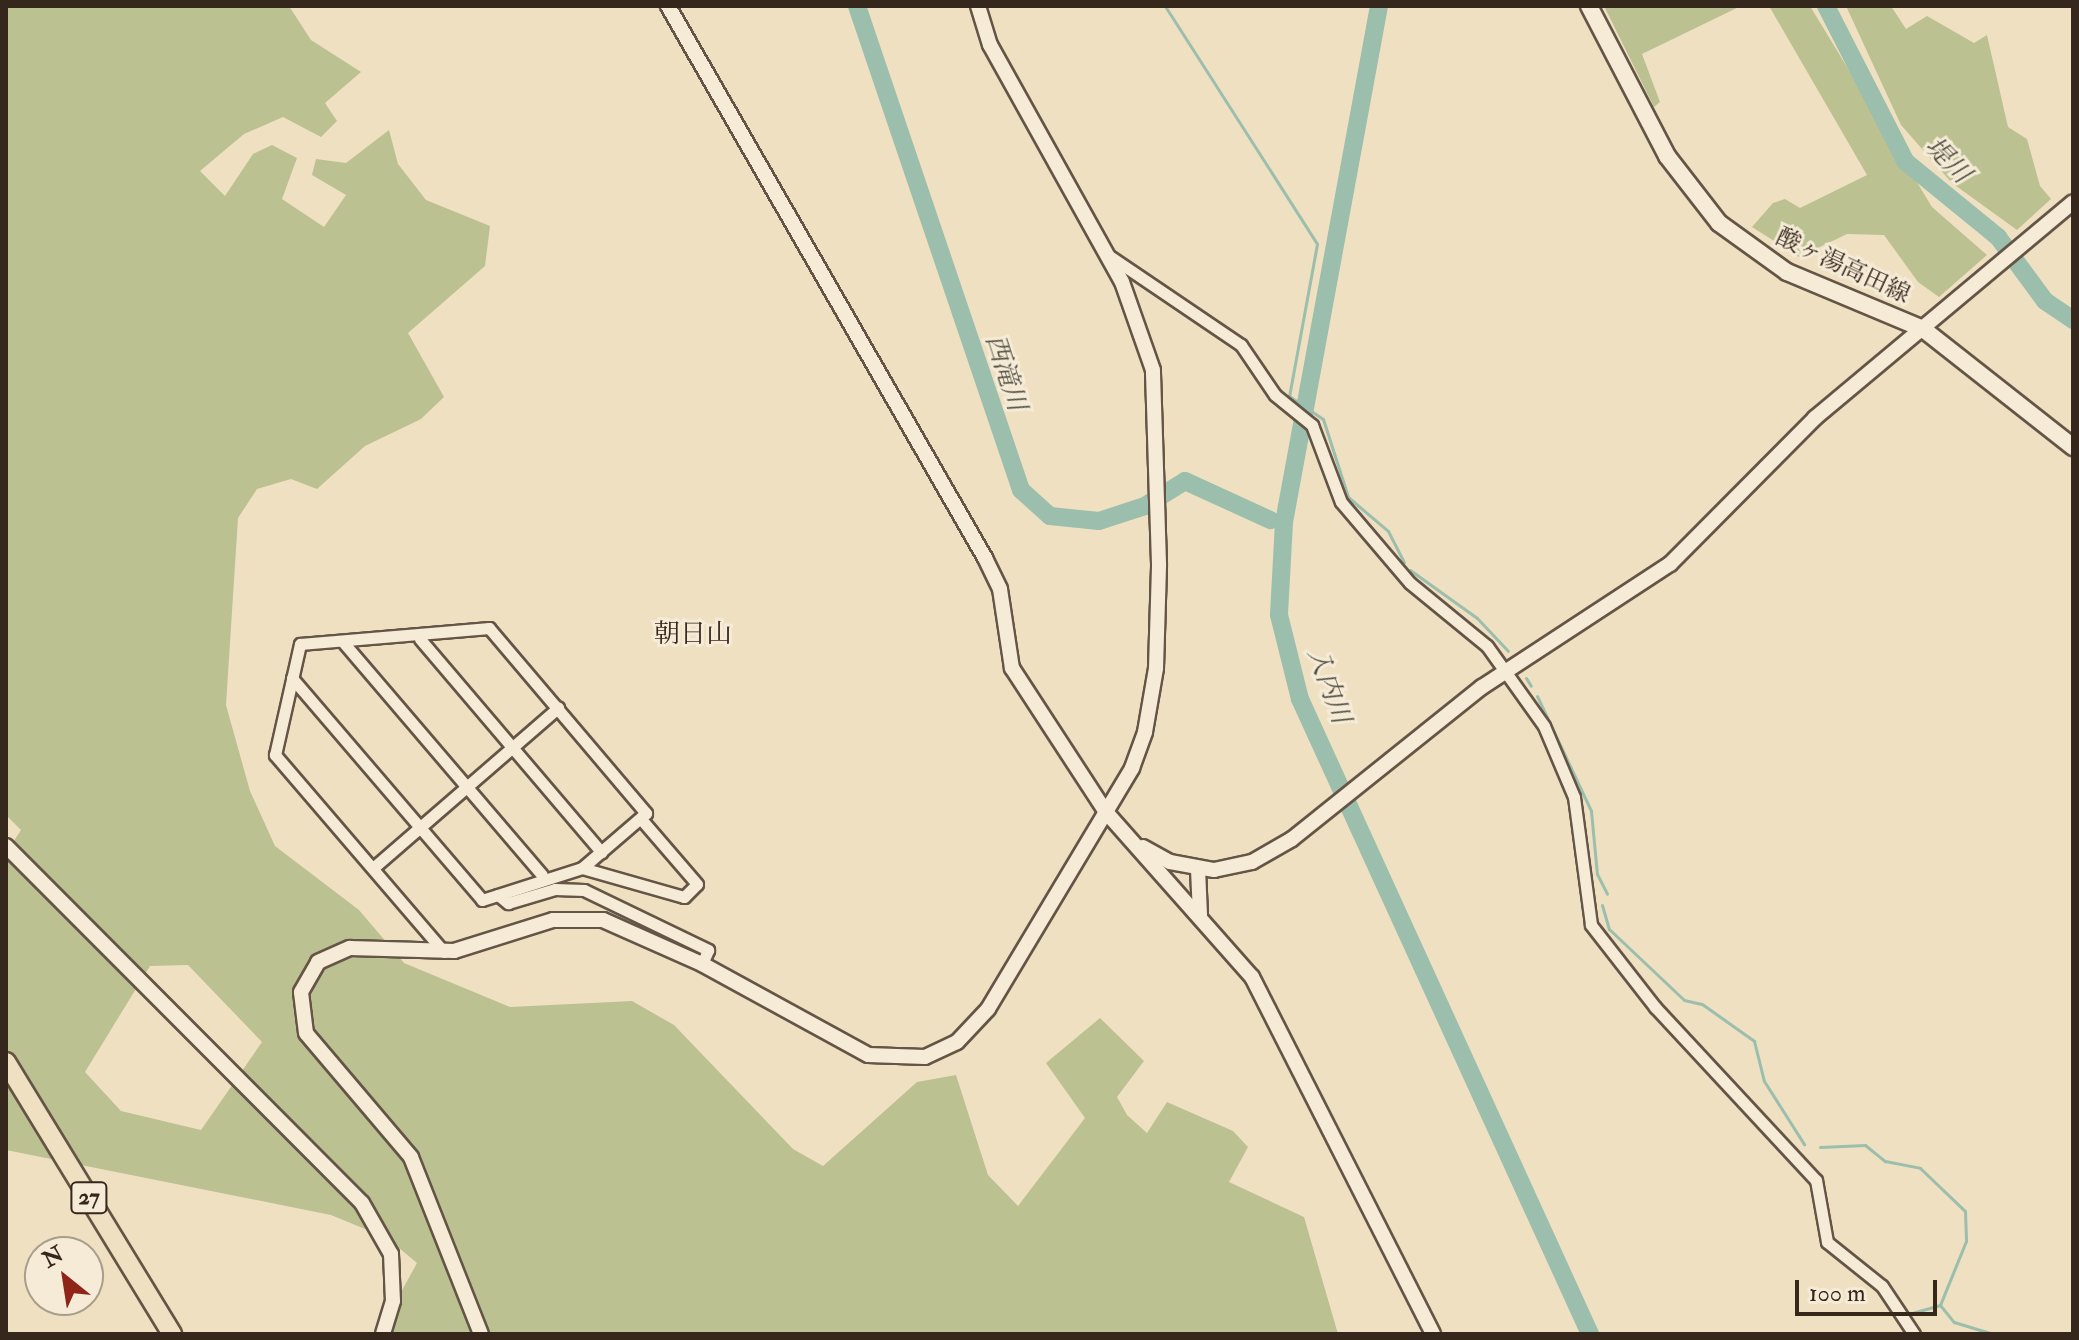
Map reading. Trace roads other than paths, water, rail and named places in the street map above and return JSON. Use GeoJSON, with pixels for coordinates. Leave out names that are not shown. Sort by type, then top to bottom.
{"type":"FeatureCollection","features":[{"type":"Feature","properties":{"kind":"main road","name":"酸ヶ湯高田線"},"geometry":{"type":"LineString","coordinates":[[1589,6],[1667,156],[1719,223],[1787,272],[1923,329],[2073,447]]}},
{"type":"Feature","properties":{"kind":"main road","name":"27"},"geometry":{"type":"LineString","coordinates":[[6,1062],[172,1334]]}},
{"type":"Feature","properties":{"kind":"street"},"geometry":{"type":"LineString","coordinates":[[668,6],[985,558],[1000,589],[1012,668],[1106,812],[1252,977],[1433,1334]]}},
{"type":"Feature","properties":{"kind":"street"},"geometry":{"type":"LineString","coordinates":[[481,1334],[411,1157],[319,1051],[300,1015],[304,979],[332,953],[444,952],[583,918],[623,927],[702,964],[868,1055],[902,1060],[936,1053],[988,1009],[1132,768],[1153,700],[1160,491],[1153,370],[1107,254],[990,45],[978,6]]}},
{"type":"Feature","properties":{"kind":"street"},"geometry":{"type":"LineString","coordinates":[[1127,836],[1170,862],[1198,869],[1233,868],[1268,855],[1507,672],[1670,564],[1815,418],[2073,202]]}},
{"type":"Feature","properties":{"kind":"street"},"geometry":{"type":"LineString","coordinates":[[1107,254],[1241,345],[1294,411],[1312,425],[1341,502],[1410,583],[1487,646],[1507,672],[1544,726],[1574,797],[1591,925],[1655,1007],[1816,1180],[1827,1242],[1882,1286],[1914,1334]]}},
{"type":"Feature","properties":{"kind":"street"},"geometry":{"type":"LineString","coordinates":[[444,952],[274,751],[300,644],[420,639],[489,628],[646,813],[582,868]]}},
{"type":"Feature","properties":{"kind":"street"},"geometry":{"type":"LineString","coordinates":[[420,639],[601,852]]}},
{"type":"Feature","properties":{"kind":"street"},"geometry":{"type":"LineString","coordinates":[[343,642],[542,875]]}},
{"type":"Feature","properties":{"kind":"street"},"geometry":{"type":"LineString","coordinates":[[292,678],[482,900],[542,875],[582,868],[684,897],[697,884],[641,819]]}},
{"type":"Feature","properties":{"kind":"street"},"geometry":{"type":"LineString","coordinates":[[373,868],[558,708]]}},
{"type":"Feature","properties":{"kind":"street"},"geometry":{"type":"LineString","coordinates":[[6,846],[362,1203],[391,1254],[393,1301],[383,1334]]}},
{"type":"Feature","properties":{"kind":"street"},"geometry":{"type":"LineString","coordinates":[[1198,869],[1202,919]]}},
{"type":"Feature","properties":{"kind":"street"},"geometry":{"type":"LineString","coordinates":[[498,895],[508,903],[555,889],[584,890],[708,950],[702,964]]}},
{"type":"Feature","properties":{"kind":"waterway","name":"西滝川"},"geometry":{"type":"LineString","coordinates":[[857,6],[1021,490],[1050,516],[1099,521],[1145,506],[1185,481],[1270,520]]}},
{"type":"Feature","properties":{"kind":"waterway"},"geometry":{"type":"LineString","coordinates":[[1165,6],[1317,244],[1289,396],[1323,419],[1348,497],[1388,531],[1404,562]]}},
{"type":"Feature","properties":{"kind":"waterway","name":"入内川"},"geometry":{"type":"LineString","coordinates":[[1379,6],[1284,522],[1279,615],[1300,699],[1590,1334]]}},
{"type":"Feature","properties":{"kind":"waterway","name":"堤川"},"geometry":{"type":"LineString","coordinates":[[1826,6],[1906,162],[1998,237],[2045,301],[2073,320]]}},
{"type":"Feature","properties":{"kind":"waterway"},"geometry":{"type":"LineString","coordinates":[[1410,570],[1477,618],[1508,651]]}},
{"type":"Feature","properties":{"kind":"waterway"},"geometry":{"type":"LineString","coordinates":[[1526,678],[1531,686]]}},
{"type":"Feature","properties":{"kind":"waterway"},"geometry":{"type":"LineString","coordinates":[[1537,696],[1591,811],[1597,874],[1607,894]]}},
{"type":"Feature","properties":{"kind":"waterway"},"geometry":{"type":"LineString","coordinates":[[1602,905],[1609,929],[1684,1000],[1702,1004],[1754,1041],[1764,1081],[1804,1144]]}},
{"type":"Feature","properties":{"kind":"waterway"},"geometry":{"type":"LineString","coordinates":[[1820,1147],[1865,1145],[1885,1161],[1920,1168],[1965,1211],[1966,1241],[1940,1305],[1912,1313]]}},
{"type":"Feature","properties":{"kind":"waterway"},"geometry":{"type":"LineString","coordinates":[[1940,1305],[1954,1322],[1993,1334]]}},
{"type":"Feature","properties":{"kind":"district","name":"朝日山"},"geometry":{"type":"Point","coordinates":[693,635]}}]}
